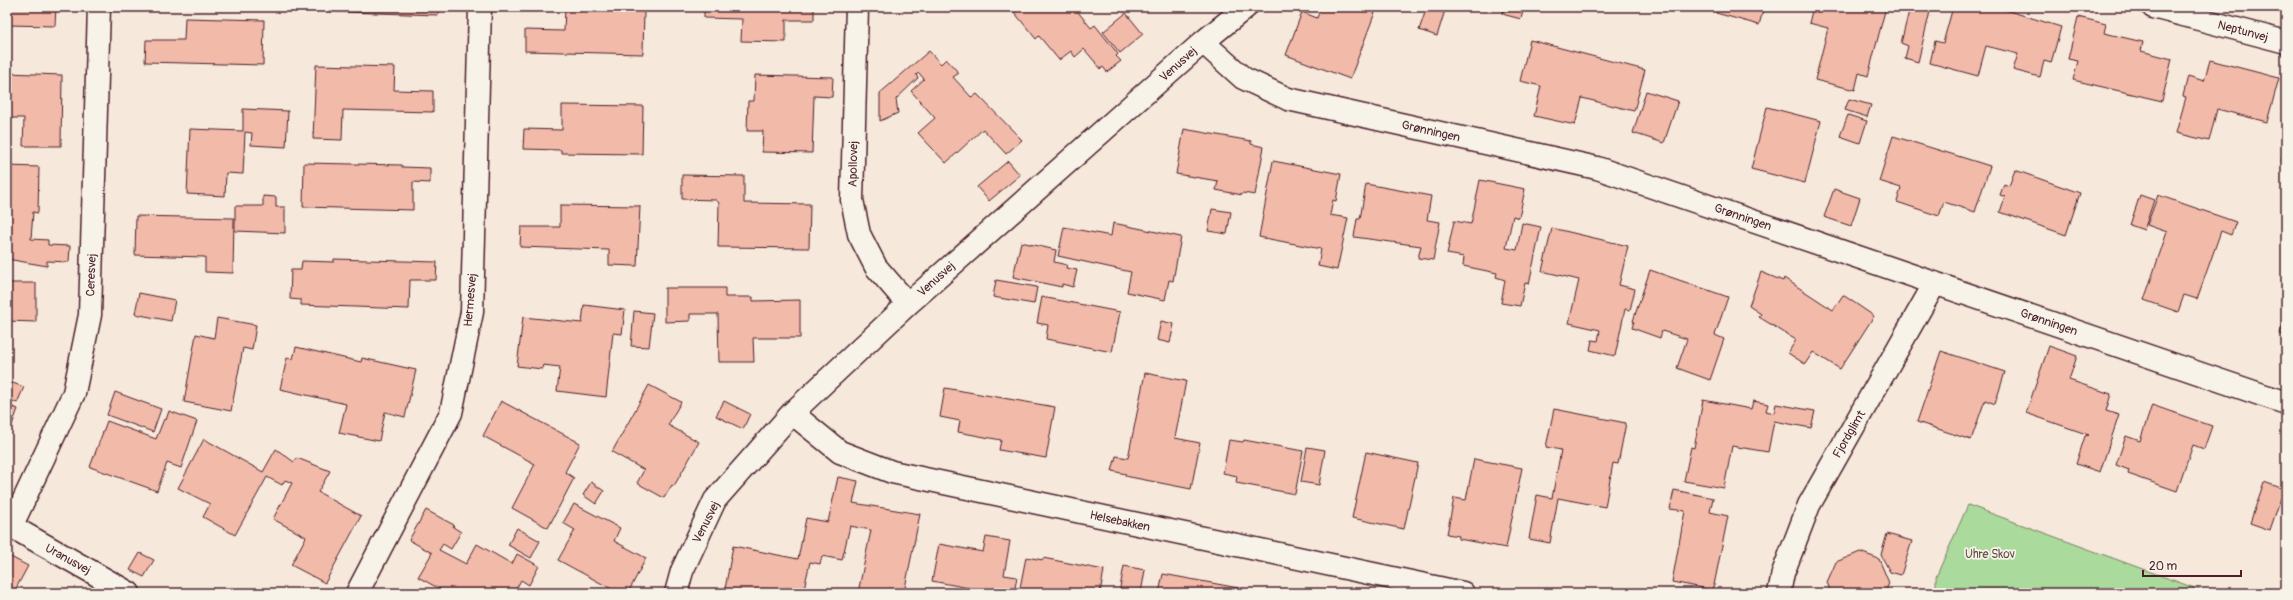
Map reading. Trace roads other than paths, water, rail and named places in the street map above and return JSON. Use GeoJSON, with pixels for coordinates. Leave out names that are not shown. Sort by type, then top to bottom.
{"type":"FeatureCollection","features":[{"type":"Feature","properties":{"kind":"street","name":"Ceresvej"},"geometry":{"type":"LineString","coordinates":[[9,525],[74,393],[90,315],[99,7]]}},
{"type":"Feature","properties":{"kind":"street","name":"Hermesvej"},"geometry":{"type":"LineString","coordinates":[[357,593],[451,413],[472,312],[480,7]]}},
{"type":"Feature","properties":{"kind":"street","name":"Apollovej"},"geometry":{"type":"LineString","coordinates":[[857,7],[852,200],[859,234],[869,254],[885,279],[908,304]]}},
{"type":"Feature","properties":{"kind":"street","name":"Venusvej"},"geometry":{"type":"LineString","coordinates":[[676,593],[682,571],[715,500],[792,413],[908,304],[1202,42],[1246,7]]}},
{"type":"Feature","properties":{"kind":"street","name":"Neptunvej"},"geometry":{"type":"LineString","coordinates":[[2154,7],[2286,42]]}},
{"type":"Feature","properties":{"kind":"street","name":"Grønningen"},"geometry":{"type":"LineString","coordinates":[[1202,42],[1243,78],[1288,99],[1597,168],[2286,403]]}},
{"type":"Feature","properties":{"kind":"street","name":"Fjordglimt"},"geometry":{"type":"LineString","coordinates":[[1779,593],[1783,573],[1809,505],[1936,283]]}},
{"type":"Feature","properties":{"kind":"street","name":"Helsebakken"},"geometry":{"type":"LineString","coordinates":[[792,413],[840,452],[892,472],[1463,593]]}},
{"type":"Feature","properties":{"kind":"street","name":"Uranusvej"},"geometry":{"type":"LineString","coordinates":[[9,525],[129,593]]}},
{"type":"Feature","properties":{"kind":"park label","name":"Uhre Skov"},"geometry":{"type":"Point","coordinates":[1990,554]}}]}
